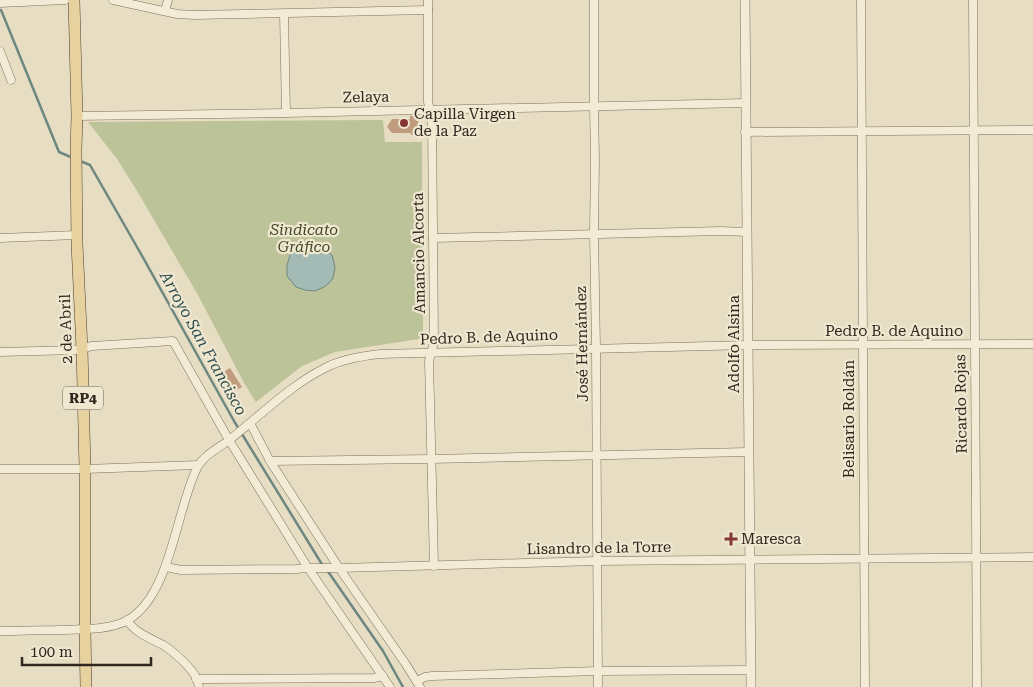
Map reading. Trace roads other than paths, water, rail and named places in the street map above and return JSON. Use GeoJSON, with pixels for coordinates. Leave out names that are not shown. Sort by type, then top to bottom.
{"type":"FeatureCollection","features":[{"type":"Feature","properties":{"kind":"main road","name":"2 de Abril"},"geometry":{"type":"LineString","coordinates":[[74,0],[77,116],[77,234],[85,469],[84,629],[86,687]]}},
{"type":"Feature","properties":{"kind":"street"},"geometry":{"type":"LineString","coordinates":[[0,3],[9,1],[65,0]]}},
{"type":"Feature","properties":{"kind":"street"},"geometry":{"type":"LineString","coordinates":[[113,0],[185,15],[428,10]]}},
{"type":"Feature","properties":{"kind":"street"},"geometry":{"type":"LineString","coordinates":[[165,11],[168,0]]}},
{"type":"Feature","properties":{"kind":"street","name":"Amancio Alcorta"},"geometry":{"type":"LineString","coordinates":[[428,0],[428,102],[432,118],[434,342],[429,361],[434,566]]}},
{"type":"Feature","properties":{"kind":"street","name":"José Hernández"},"geometry":{"type":"LineString","coordinates":[[594,0],[598,687]]}},
{"type":"Feature","properties":{"kind":"street","name":"Adolfo Alsina"},"geometry":{"type":"LineString","coordinates":[[745,0],[750,687]]}},
{"type":"Feature","properties":{"kind":"street","name":"Belisario Roldán"},"geometry":{"type":"LineString","coordinates":[[861,0],[865,687]]}},
{"type":"Feature","properties":{"kind":"street","name":"Ricardo Rojas"},"geometry":{"type":"LineString","coordinates":[[973,0],[976,687]]}},
{"type":"Feature","properties":{"kind":"street"},"geometry":{"type":"LineString","coordinates":[[284,14],[286,113]]}},
{"type":"Feature","properties":{"kind":"street"},"geometry":{"type":"LineString","coordinates":[[0,51],[12,80]]}},
{"type":"Feature","properties":{"kind":"street","name":"Zelaya"},"geometry":{"type":"LineString","coordinates":[[77,116],[745,103]]}},
{"type":"Feature","properties":{"kind":"street"},"geometry":{"type":"LineString","coordinates":[[746,132],[1033,130]]}},
{"type":"Feature","properties":{"kind":"street"},"geometry":{"type":"LineString","coordinates":[[433,238],[747,232]]}},
{"type":"Feature","properties":{"kind":"street"},"geometry":{"type":"LineString","coordinates":[[0,238],[77,234]]}},
{"type":"Feature","properties":{"kind":"street"},"geometry":{"type":"LineString","coordinates":[[0,352],[75,350],[92,346],[173,341],[312,568],[390,687]]}},
{"type":"Feature","properties":{"kind":"street","name":"Pedro B. de Aquino"},"geometry":{"type":"LineString","coordinates":[[198,465],[287,392],[307,378],[326,367],[363,356],[380,354],[748,345],[1033,344]]}},
{"type":"Feature","properties":{"kind":"street"},"geometry":{"type":"LineString","coordinates":[[247,425],[335,568],[418,684],[425,677],[432,676],[598,671],[750,670]]}},
{"type":"Feature","properties":{"kind":"street"},"geometry":{"type":"LineString","coordinates":[[270,461],[748,452]]}},
{"type":"Feature","properties":{"kind":"street"},"geometry":{"type":"LineString","coordinates":[[0,470],[198,465],[182,510],[166,567],[146,604],[136,614],[127,620],[111,626],[84,629],[0,631]]}},
{"type":"Feature","properties":{"kind":"street","name":"Lisandro de la Torre"},"geometry":{"type":"LineString","coordinates":[[166,567],[181,570],[296,569],[597,561],[1033,557]]}},
{"type":"Feature","properties":{"kind":"street"},"geometry":{"type":"LineString","coordinates":[[127,620],[135,630],[165,646],[178,657],[196,679],[198,687]]}},
{"type":"Feature","properties":{"kind":"street"},"geometry":{"type":"LineString","coordinates":[[196,679],[374,678],[383,676]]}},
{"type":"Feature","properties":{"kind":"water"},"geometry":{"type":"Polygon","coordinates":[[[308,244],[319,245],[332,255],[335,267],[333,278],[329,283],[315,291],[296,287],[287,276],[287,265],[290,255],[297,247],[308,244]]]}},
{"type":"Feature","properties":{"kind":"waterway","name":"Arroyo San Francisco"},"geometry":{"type":"LineString","coordinates":[[1,10],[59,152],[73,158]]}},
{"type":"Feature","properties":{"kind":"waterway","name":"Arroyo San Francisco"},"geometry":{"type":"LineString","coordinates":[[80,161],[90,165],[234,421],[323,566]]}},
{"type":"Feature","properties":{"kind":"waterway","name":"Arroyo San Francisco"},"geometry":{"type":"LineString","coordinates":[[327,570],[383,651],[403,687]]}},
{"type":"Feature","properties":{"kind":"place","name":"Capilla Virgen de la Paz"},"geometry":{"type":"Point","coordinates":[404,123]}},
{"type":"Feature","properties":{"kind":"place","name":"Maresca"},"geometry":{"type":"Point","coordinates":[731,539]}},
{"type":"Feature","properties":{"kind":"park label","name":"Sindicato Gráfico"},"geometry":{"type":"Point","coordinates":[304,238]}}]}
